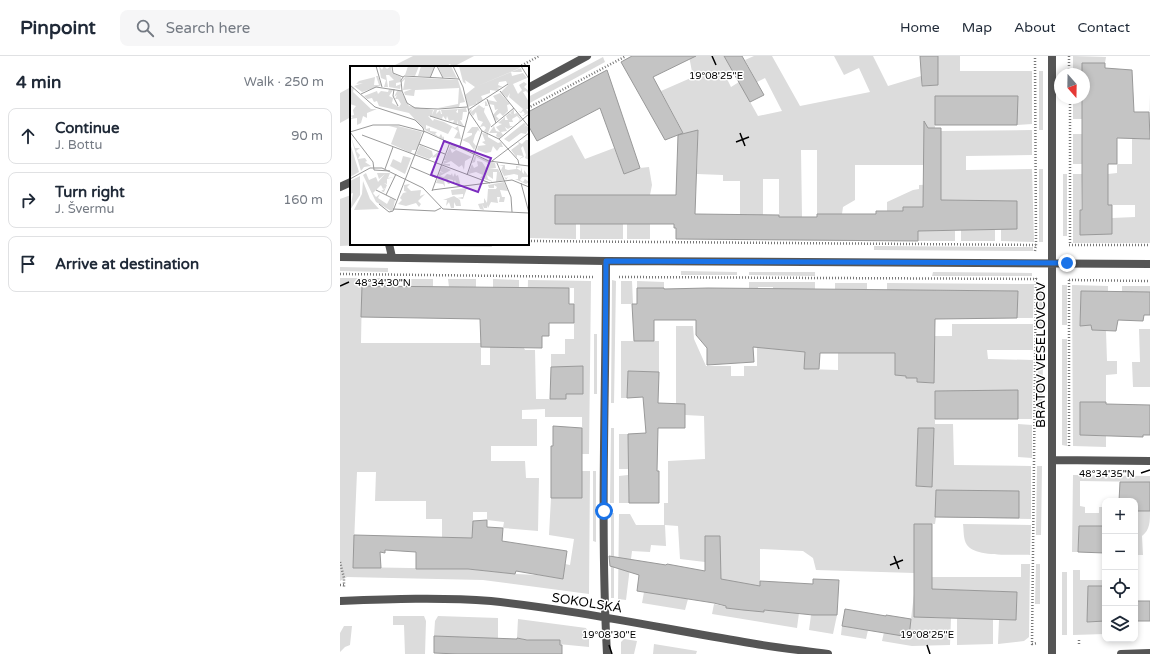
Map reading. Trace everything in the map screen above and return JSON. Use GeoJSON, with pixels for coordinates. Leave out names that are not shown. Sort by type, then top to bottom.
{"type":"FeatureCollection","features":[{"type":"Feature","properties":{"kind":"street"},"geometry":{"type":"LineString","coordinates":[[529,87],[587,56]]}},
{"type":"Feature","properties":{"kind":"street","name":"BRATOV VESELOVCOV"},"geometry":{"type":"LineString","coordinates":[[1052,56],[1052,654]]}},
{"type":"Feature","properties":{"kind":"street"},"geometry":{"type":"LineString","coordinates":[[340,187],[350,182]]}},
{"type":"Feature","properties":{"kind":"street"},"geometry":{"type":"LineString","coordinates":[[389,245],[392,257]]}},
{"type":"Feature","properties":{"kind":"street"},"geometry":{"type":"LineString","coordinates":[[340,257],[606,261],[1150,264]]}},
{"type":"Feature","properties":{"kind":"street"},"geometry":{"type":"LineString","coordinates":[[606,261],[604,511],[605,617],[607,654]]}},
{"type":"Feature","properties":{"kind":"street"},"geometry":{"type":"LineString","coordinates":[[1053,460],[1150,461]]}},
{"type":"Feature","properties":{"kind":"street","name":"SOKOLSKÁ"},"geometry":{"type":"LineString","coordinates":[[340,602],[442,599],[490,601],[605,617],[745,642],[828,654]]}},
{"type":"Feature","properties":{"kind":"street"},"geometry":{"type":"LineString","coordinates":[[1121,654],[1150,653]]}},
{"type":"Feature","properties":{"kind":"path"},"geometry":{"type":"LineString","coordinates":[[521,66],[539,56]]}},
{"type":"Feature","properties":{"kind":"path"},"geometry":{"type":"LineString","coordinates":[[529,107],[626,56]]}},
{"type":"Feature","properties":{"kind":"path"},"geometry":{"type":"LineString","coordinates":[[529,241],[1036,244],[1035,56]]}},
{"type":"Feature","properties":{"kind":"path"},"geometry":{"type":"LineString","coordinates":[[1069,56],[1069,68]]}},
{"type":"Feature","properties":{"kind":"path"},"geometry":{"type":"LineString","coordinates":[[1070,104],[1068,245],[1150,245]]}},
{"type":"Feature","properties":{"kind":"path"},"geometry":{"type":"LineString","coordinates":[[340,274],[592,277]]}},
{"type":"Feature","properties":{"kind":"path"},"geometry":{"type":"LineString","coordinates":[[618,277],[1036,279],[1032,644],[1037,643]]}},
{"type":"Feature","properties":{"kind":"path"},"geometry":{"type":"LineString","coordinates":[[1069,448],[1068,280],[1150,281]]}},
{"type":"Feature","properties":{"kind":"path"},"geometry":{"type":"LineString","coordinates":[[340,562],[344,578],[344,585],[340,585]]}},
{"type":"Feature","properties":{"kind":"shaded area"},"geometry":{"type":"Polygon","coordinates":[[[413,56],[474,56],[455,66],[450,64],[447,66],[393,66],[413,56]]]}},
{"type":"Feature","properties":{"kind":"shaded area"},"geometry":{"type":"Polygon","coordinates":[[[689,56],[725,56],[735,74],[727,79],[731,87],[739,82],[758,116],[782,111],[765,78],[757,82],[745,60],[754,56],[772,56],[800,106],[870,92],[859,68],[844,75],[834,56],[873,56],[888,86],[921,76],[921,86],[938,85],[938,56],[960,56],[960,71],[1032,71],[1032,124],[1017,125],[1017,96],[935,96],[935,128],[925,128],[924,165],[855,165],[855,200],[843,207],[842,214],[817,214],[817,150],[801,150],[802,217],[779,217],[779,179],[763,179],[763,215],[740,214],[740,181],[723,181],[723,175],[697,174],[698,131],[684,134],[661,91],[693,77],[689,56]]]}},
{"type":"Feature","properties":{"kind":"shaded area"},"geometry":{"type":"Polygon","coordinates":[[[1073,56],[1106,57],[1105,63],[1082,63],[1082,68],[1073,68],[1073,56]]]}},
{"type":"Feature","properties":{"kind":"shaded area"},"geometry":{"type":"Polygon","coordinates":[[[603,57],[605,62],[529,103],[529,96],[603,57]]]}},
{"type":"Feature","properties":{"kind":"shaded area"},"geometry":{"type":"Polygon","coordinates":[[[1039,71],[1043,71],[1043,130],[1039,130],[1039,71]]]}},
{"type":"Feature","properties":{"kind":"shaded area"},"geometry":{"type":"Polygon","coordinates":[[[350,88],[350,118],[340,123],[340,93],[350,88]]]}},
{"type":"Feature","properties":{"kind":"shaded area"},"geometry":{"type":"Polygon","coordinates":[[[1150,94],[1150,243],[1073,243],[1073,174],[1082,174],[1080,235],[1112,218],[1135,217],[1135,205],[1108,205],[1108,174],[1117,173],[1117,164],[1132,164],[1132,139],[1149,139],[1150,94]]]}},
{"type":"Feature","properties":{"kind":"shaded area"},"geometry":{"type":"Polygon","coordinates":[[[1073,104],[1082,104],[1082,119],[1073,119],[1073,104]]]}},
{"type":"Feature","properties":{"kind":"shaded area"},"geometry":{"type":"Polygon","coordinates":[[[1032,130],[1032,155],[966,156],[966,170],[1032,169],[1034,242],[1001,241],[1001,229],[1017,229],[1017,201],[936,200],[936,231],[955,231],[955,241],[918,241],[918,207],[904,207],[903,211],[887,211],[887,202],[913,190],[919,189],[919,185],[941,184],[941,131],[1032,130]]]}},
{"type":"Feature","properties":{"kind":"shaded area"},"geometry":{"type":"Polygon","coordinates":[[[1073,134],[1082,134],[1082,164],[1073,164],[1073,134]]]}},
{"type":"Feature","properties":{"kind":"shaded area"},"geometry":{"type":"Polygon","coordinates":[[[572,135],[585,159],[614,148],[624,174],[640,168],[649,167],[652,185],[650,195],[555,195],[555,224],[576,224],[576,239],[529,238],[529,156],[572,135]]]}},
{"type":"Feature","properties":{"kind":"shaded area"},"geometry":{"type":"Polygon","coordinates":[[[1039,169],[1043,169],[1043,242],[1039,242],[1039,169]]]}},
{"type":"Feature","properties":{"kind":"shaded area"},"geometry":{"type":"Polygon","coordinates":[[[1063,174],[1067,174],[1067,236],[1063,236],[1063,174]]]}},
{"type":"Feature","properties":{"kind":"shaded area"},"geometry":{"type":"Polygon","coordinates":[[[350,195],[350,245],[360,245],[340,246],[340,199],[350,195]]]}},
{"type":"Feature","properties":{"kind":"shaded area"},"geometry":{"type":"Polygon","coordinates":[[[580,224],[623,224],[623,239],[580,239],[580,224]]]}},
{"type":"Feature","properties":{"kind":"shaded area"},"geometry":{"type":"Polygon","coordinates":[[[627,224],[650,224],[650,239],[627,239],[627,224]]]}},
{"type":"Feature","properties":{"kind":"shaded area"},"geometry":{"type":"Polygon","coordinates":[[[995,229],[995,241],[961,241],[961,230],[995,229]]]}},
{"type":"Feature","properties":{"kind":"shaded area"},"geometry":{"type":"Polygon","coordinates":[[[491,245],[492,247],[425,246],[491,245]]]}},
{"type":"Feature","properties":{"kind":"shaded area"},"geometry":{"type":"Polygon","coordinates":[[[874,246],[1033,247],[1033,251],[874,250],[874,246]]]}},
{"type":"Feature","properties":{"kind":"shaded area"},"geometry":{"type":"Polygon","coordinates":[[[340,267],[388,268],[388,272],[340,271],[340,267]]]}},
{"type":"Feature","properties":{"kind":"shaded area"},"geometry":{"type":"Polygon","coordinates":[[[681,271],[737,272],[737,275],[681,275],[681,271]]]}},
{"type":"Feature","properties":{"kind":"shaded area"},"geometry":{"type":"Polygon","coordinates":[[[749,272],[815,272],[815,276],[749,275],[749,272]]]}},
{"type":"Feature","properties":{"kind":"shaded area"},"geometry":{"type":"Polygon","coordinates":[[[933,272],[1032,273],[1032,276],[932,276],[933,272]]]}},
{"type":"Feature","properties":{"kind":"shaded area"},"geometry":{"type":"Polygon","coordinates":[[[340,278],[388,278],[388,286],[362,286],[361,343],[481,343],[481,365],[490,365],[490,347],[524,348],[525,350],[535,350],[536,399],[566,399],[566,394],[583,366],[551,367],[551,354],[565,354],[565,339],[574,339],[574,288],[569,288],[527,323],[528,280],[591,281],[589,454],[582,454],[582,417],[545,417],[545,409],[522,410],[522,419],[537,419],[537,446],[491,446],[491,461],[525,461],[526,478],[539,478],[538,531],[503,528],[504,522],[487,520],[487,512],[473,512],[473,539],[442,538],[442,519],[426,519],[426,501],[375,501],[376,472],[357,472],[353,567],[467,569],[538,575],[563,579],[565,564],[570,565],[574,539],[549,535],[551,498],[582,498],[582,471],[590,471],[589,594],[483,580],[347,577],[340,581],[340,278]]]}},
{"type":"Feature","properties":{"kind":"shaded area"},"geometry":{"type":"Polygon","coordinates":[[[406,279],[433,279],[433,287],[405,286],[406,279]]]}},
{"type":"Feature","properties":{"kind":"shaded area"},"geometry":{"type":"Polygon","coordinates":[[[448,279],[476,279],[476,287],[449,287],[448,279]]]}},
{"type":"Feature","properties":{"kind":"shaded area"},"geometry":{"type":"Polygon","coordinates":[[[493,279],[519,280],[519,288],[493,288],[493,279]]]}},
{"type":"Feature","properties":{"kind":"shaded area"},"geometry":{"type":"Polygon","coordinates":[[[612,280],[616,281],[614,403],[611,403],[612,280]]]}},
{"type":"Feature","properties":{"kind":"shaded area"},"geometry":{"type":"Polygon","coordinates":[[[621,281],[632,281],[633,304],[621,304],[621,281]]]}},
{"type":"Feature","properties":{"kind":"shaded area"},"geometry":{"type":"Polygon","coordinates":[[[637,281],[664,282],[664,288],[637,288],[637,281]]]}},
{"type":"Feature","properties":{"kind":"shaded area"},"geometry":{"type":"Polygon","coordinates":[[[749,282],[815,282],[815,290],[773,289],[773,287],[758,287],[758,289],[749,289],[749,282]]]}},
{"type":"Feature","properties":{"kind":"shaded area"},"geometry":{"type":"Polygon","coordinates":[[[835,283],[867,283],[867,289],[835,289],[835,283]]]}},
{"type":"Feature","properties":{"kind":"shaded area"},"geometry":{"type":"Polygon","coordinates":[[[887,283],[1034,284],[1033,318],[1017,318],[1018,291],[936,290],[935,326],[918,327],[887,290],[887,283]]]}},
{"type":"Feature","properties":{"kind":"shaded area"},"geometry":{"type":"Polygon","coordinates":[[[1044,283],[1043,327],[1039,327],[1039,284],[1044,283]]]}},
{"type":"Feature","properties":{"kind":"shaded area"},"geometry":{"type":"Polygon","coordinates":[[[1062,285],[1067,285],[1067,325],[1062,325],[1062,285]]]}},
{"type":"Feature","properties":{"kind":"shaded area"},"geometry":{"type":"Polygon","coordinates":[[[1072,285],[1108,286],[1108,291],[1081,291],[1080,325],[1091,325],[1092,330],[1106,331],[1107,361],[1117,361],[1117,374],[1106,375],[1106,402],[1080,402],[1080,435],[1106,436],[1106,447],[1073,446],[1072,285]]]}},
{"type":"Feature","properties":{"kind":"shaded area"},"geometry":{"type":"Polygon","coordinates":[[[1122,286],[1150,286],[1150,292],[1122,292],[1122,286]]]}},
{"type":"Feature","properties":{"kind":"shaded area"},"geometry":{"type":"Polygon","coordinates":[[[952,324],[1033,324],[1033,350],[987,350],[988,359],[1033,360],[1032,419],[935,419],[935,424],[953,424],[954,465],[1031,466],[1031,519],[936,517],[935,524],[914,524],[914,573],[816,570],[813,558],[803,551],[760,549],[760,586],[718,579],[720,536],[705,536],[705,562],[680,559],[678,526],[665,525],[666,546],[651,545],[650,552],[632,551],[626,600],[618,599],[619,514],[630,514],[636,525],[664,525],[664,503],[668,503],[668,461],[705,459],[704,416],[685,415],[676,404],[676,326],[693,326],[694,339],[706,366],[731,366],[731,376],[744,376],[744,366],[757,366],[757,338],[808,341],[805,369],[838,370],[838,353],[895,353],[895,375],[901,375],[906,372],[906,378],[917,378],[917,382],[934,383],[935,336],[952,336],[952,324]],[[918,428],[916,486],[932,487],[934,428],[918,428]]]}},
{"type":"Feature","properties":{"kind":"shaded area"},"geometry":{"type":"Polygon","coordinates":[[[1139,329],[1150,329],[1150,387],[1133,387],[1132,362],[1140,362],[1139,329]]]}},
{"type":"Feature","properties":{"kind":"shaded area"},"geometry":{"type":"Polygon","coordinates":[[[594,334],[597,334],[597,394],[594,394],[594,334]]]}},
{"type":"Feature","properties":{"kind":"shaded area"},"geometry":{"type":"Polygon","coordinates":[[[1062,339],[1067,339],[1067,446],[1062,445],[1062,339]]]}},
{"type":"Feature","properties":{"kind":"shaded area"},"geometry":{"type":"Polygon","coordinates":[[[621,341],[659,341],[659,372],[628,371],[627,398],[621,398],[621,341]]]}},
{"type":"Feature","properties":{"kind":"shaded area"},"geometry":{"type":"Polygon","coordinates":[[[1038,360],[1043,360],[1042,425],[1037,425],[1038,360]]]}},
{"type":"Feature","properties":{"kind":"shaded area"},"geometry":{"type":"Polygon","coordinates":[[[1018,424],[1032,425],[1032,458],[1018,457],[1018,424]]]}},
{"type":"Feature","properties":{"kind":"shaded area"},"geometry":{"type":"Polygon","coordinates":[[[611,428],[614,428],[614,503],[610,503],[611,428]]]}},
{"type":"Feature","properties":{"kind":"shaded area"},"geometry":{"type":"Polygon","coordinates":[[[619,434],[628,434],[628,460],[657,460],[657,469],[619,469],[619,434]]]}},
{"type":"Feature","properties":{"kind":"shaded area"},"geometry":{"type":"Polygon","coordinates":[[[1037,466],[1042,466],[1041,535],[1036,535],[1037,466]]]}},
{"type":"Feature","properties":{"kind":"shaded area"},"geometry":{"type":"Polygon","coordinates":[[[593,471],[596,471],[596,542],[593,541],[593,471]]]}},
{"type":"Feature","properties":{"kind":"shaded area"},"geometry":{"type":"Polygon","coordinates":[[[628,475],[629,503],[619,503],[619,476],[628,475]]]}},
{"type":"Feature","properties":{"kind":"shaded area"},"geometry":{"type":"Polygon","coordinates":[[[1073,475],[1150,476],[1150,482],[1080,481],[1080,506],[1085,507],[1085,513],[1099,513],[1099,507],[1102,507],[1102,526],[1079,526],[1078,552],[1072,552],[1073,475]]]}},
{"type":"Feature","properties":{"kind":"shaded area"},"geometry":{"type":"Polygon","coordinates":[[[1138,511],[1150,511],[1150,522],[1147,531],[1142,536],[1143,555],[1138,555],[1138,511]]]}},
{"type":"Feature","properties":{"kind":"shaded area"},"geometry":{"type":"Polygon","coordinates":[[[611,513],[614,513],[614,598],[611,598],[611,513]]]}},
{"type":"Feature","properties":{"kind":"shaded area"},"geometry":{"type":"Polygon","coordinates":[[[963,524],[1031,525],[1030,555],[987,554],[972,549],[967,545],[965,540],[963,524]]]}},
{"type":"Feature","properties":{"kind":"shaded area"},"geometry":{"type":"Polygon","coordinates":[[[1021,564],[1030,564],[1029,637],[1024,641],[998,644],[999,620],[1016,620],[1017,592],[932,589],[932,577],[1021,577],[1021,564]]]}},
{"type":"Feature","properties":{"kind":"shaded area"},"geometry":{"type":"Polygon","coordinates":[[[1036,564],[1040,564],[1040,604],[1035,604],[1036,564]]]}},
{"type":"Feature","properties":{"kind":"shaded area"},"geometry":{"type":"Polygon","coordinates":[[[1073,570],[1080,570],[1080,580],[1102,580],[1102,592],[1088,622],[1102,621],[1102,634],[1073,635],[1073,570]]]}},
{"type":"Feature","properties":{"kind":"shaded area"},"geometry":{"type":"Polygon","coordinates":[[[1062,572],[1067,572],[1067,635],[1062,635],[1062,572]]]}},
{"type":"Feature","properties":{"kind":"shaded area"},"geometry":{"type":"Polygon","coordinates":[[[644,592],[688,599],[685,610],[642,603],[644,592]]]}},
{"type":"Feature","properties":{"kind":"shaded area"},"geometry":{"type":"Polygon","coordinates":[[[914,594],[934,594],[934,618],[951,618],[950,645],[912,646],[882,641],[884,632],[909,636],[914,594]]]}},
{"type":"Feature","properties":{"kind":"shaded area"},"geometry":{"type":"Polygon","coordinates":[[[714,604],[743,610],[799,613],[797,628],[712,614],[714,604]]]}},
{"type":"Feature","properties":{"kind":"shaded area"},"geometry":{"type":"Polygon","coordinates":[[[811,615],[837,615],[833,634],[809,630],[811,615]]]}},
{"type":"Feature","properties":{"kind":"shaded area"},"geometry":{"type":"Polygon","coordinates":[[[393,616],[424,616],[426,621],[425,654],[405,654],[404,625],[393,625],[393,616]]]}},
{"type":"Feature","properties":{"kind":"shaded area"},"geometry":{"type":"Polygon","coordinates":[[[438,616],[498,618],[498,639],[434,636],[435,621],[438,616]]]}},
{"type":"Feature","properties":{"kind":"shaded area"},"geometry":{"type":"Polygon","coordinates":[[[957,618],[993,619],[993,644],[957,645],[957,618]]]}},
{"type":"Feature","properties":{"kind":"shaded area"},"geometry":{"type":"Polygon","coordinates":[[[518,619],[586,628],[589,635],[589,647],[517,638],[518,619]]]}},
{"type":"Feature","properties":{"kind":"shaded area"},"geometry":{"type":"Polygon","coordinates":[[[344,626],[352,626],[350,645],[345,647],[340,652],[340,633],[344,626]]]}},
{"type":"Feature","properties":{"kind":"shaded area"},"geometry":{"type":"Polygon","coordinates":[[[842,626],[868,630],[866,639],[841,635],[842,626]]]}},
{"type":"Feature","properties":{"kind":"shaded area"},"geometry":{"type":"Polygon","coordinates":[[[624,639],[637,641],[634,654],[621,654],[621,642],[624,639]]]}},
{"type":"Feature","properties":{"kind":"shaded area"},"geometry":{"type":"Polygon","coordinates":[[[654,644],[697,651],[696,654],[653,654],[654,644]]]}},
{"type":"Feature","properties":{"kind":"building"},"geometry":{"type":"Polygon","coordinates":[[[632,56],[696,56],[653,77],[683,133],[665,140],[621,62],[632,56]]]}},
{"type":"Feature","properties":{"kind":"building"},"geometry":{"type":"Polygon","coordinates":[[[724,56],[742,56],[764,95],[750,102],[724,56]]]}},
{"type":"Feature","properties":{"kind":"building"},"geometry":{"type":"Polygon","coordinates":[[[920,56],[938,56],[938,85],[922,86],[920,56]]]}},
{"type":"Feature","properties":{"kind":"building"},"geometry":{"type":"Polygon","coordinates":[[[1082,63],[1105,63],[1105,68],[1132,70],[1134,112],[1149,112],[1150,139],[1117,138],[1117,164],[1108,164],[1108,205],[1112,205],[1112,234],[1080,235],[1080,210],[1082,210],[1082,104],[1090,104],[1090,68],[1082,68],[1082,63]]]}},
{"type":"Feature","properties":{"kind":"building"},"geometry":{"type":"Polygon","coordinates":[[[607,70],[640,168],[624,174],[600,108],[537,141],[529,127],[529,111],[607,70]]]}},
{"type":"Feature","properties":{"kind":"building"},"geometry":{"type":"Polygon","coordinates":[[[935,96],[1018,96],[1017,125],[935,125],[935,96]]]}},
{"type":"Feature","properties":{"kind":"building"},"geometry":{"type":"Polygon","coordinates":[[[924,121],[928,128],[941,128],[941,200],[1017,201],[1017,229],[918,231],[918,241],[676,239],[676,228],[674,228],[674,224],[555,224],[555,195],[676,195],[678,135],[698,130],[695,214],[817,217],[817,214],[876,214],[876,211],[903,211],[903,207],[923,207],[924,121]]]}},
{"type":"Feature","properties":{"kind":"building"},"geometry":{"type":"Polygon","coordinates":[[[362,286],[569,288],[569,304],[574,304],[574,323],[549,323],[549,336],[542,336],[542,348],[481,347],[480,319],[361,317],[362,286]]]}},
{"type":"Feature","properties":{"kind":"building"},"geometry":{"type":"Polygon","coordinates":[[[637,288],[1018,291],[1017,318],[935,319],[934,383],[917,382],[917,378],[906,378],[906,376],[895,375],[895,353],[820,353],[819,369],[804,369],[805,352],[753,347],[754,362],[707,365],[707,348],[696,335],[696,320],[654,320],[654,341],[634,341],[632,304],[637,304],[637,288]]]}},
{"type":"Feature","properties":{"kind":"building"},"geometry":{"type":"Polygon","coordinates":[[[1081,291],[1150,292],[1150,315],[1144,315],[1143,321],[1118,320],[1116,331],[1092,330],[1091,325],[1080,326],[1081,291]]]}},
{"type":"Feature","properties":{"kind":"building"},"geometry":{"type":"Polygon","coordinates":[[[583,366],[583,394],[566,394],[566,399],[550,399],[551,367],[583,366]]]}},
{"type":"Feature","properties":{"kind":"building"},"geometry":{"type":"Polygon","coordinates":[[[628,371],[659,372],[658,403],[685,404],[685,428],[658,428],[657,471],[659,471],[659,503],[629,503],[628,434],[646,433],[643,397],[627,398],[628,371]]]}},
{"type":"Feature","properties":{"kind":"building"},"geometry":{"type":"Polygon","coordinates":[[[1018,390],[1018,419],[935,419],[935,391],[1018,390]]]}},
{"type":"Feature","properties":{"kind":"building"},"geometry":{"type":"Polygon","coordinates":[[[1080,402],[1150,405],[1150,435],[1143,435],[1143,437],[1080,435],[1080,402]]]}},
{"type":"Feature","properties":{"kind":"building"},"geometry":{"type":"Polygon","coordinates":[[[553,426],[582,428],[582,498],[551,498],[551,446],[553,446],[553,426]]]}},
{"type":"Feature","properties":{"kind":"building"},"geometry":{"type":"Polygon","coordinates":[[[918,428],[934,428],[932,487],[916,486],[918,428]]]}},
{"type":"Feature","properties":{"kind":"building"},"geometry":{"type":"Polygon","coordinates":[[[1120,482],[1150,482],[1150,511],[1138,511],[1138,498],[1119,498],[1120,482]]]}},
{"type":"Feature","properties":{"kind":"building"},"geometry":{"type":"Polygon","coordinates":[[[936,490],[1019,491],[1019,518],[935,517],[936,490]]]}},
{"type":"Feature","properties":{"kind":"building"},"geometry":{"type":"Polygon","coordinates":[[[487,520],[487,527],[503,528],[502,541],[567,551],[563,579],[516,571],[515,574],[468,569],[416,569],[416,552],[385,550],[385,553],[380,552],[381,568],[353,568],[354,535],[472,538],[473,521],[487,520]]]}},
{"type":"Feature","properties":{"kind":"building"},"geometry":{"type":"Polygon","coordinates":[[[914,524],[932,524],[932,589],[1017,592],[1016,620],[914,617],[914,524]]]}},
{"type":"Feature","properties":{"kind":"building"},"geometry":{"type":"Polygon","coordinates":[[[1079,526],[1102,526],[1102,553],[1078,552],[1079,526]]]}},
{"type":"Feature","properties":{"kind":"building"},"geometry":{"type":"Polygon","coordinates":[[[705,536],[720,536],[721,579],[760,586],[760,581],[813,584],[813,579],[839,580],[837,615],[813,615],[764,610],[764,612],[726,608],[726,606],[714,603],[637,591],[639,575],[610,566],[609,556],[705,571],[705,536]]]}},
{"type":"Feature","properties":{"kind":"building"},"geometry":{"type":"Polygon","coordinates":[[[1088,586],[1102,586],[1102,621],[1087,622],[1088,586]]]}},
{"type":"Feature","properties":{"kind":"building"},"geometry":{"type":"Polygon","coordinates":[[[1138,601],[1150,601],[1150,621],[1138,621],[1138,601]]]}},
{"type":"Feature","properties":{"kind":"building"},"geometry":{"type":"Polygon","coordinates":[[[845,609],[911,619],[909,637],[842,626],[845,609]]]}},
{"type":"Feature","properties":{"kind":"building"},"geometry":{"type":"Polygon","coordinates":[[[434,636],[560,640],[560,645],[562,645],[562,654],[434,653],[434,636]]]}},
{"type":"Feature","properties":{"kind":"route"},"geometry":{"type":"LineString","coordinates":[[604,511],[606,261],[1067,263]]}}]}
